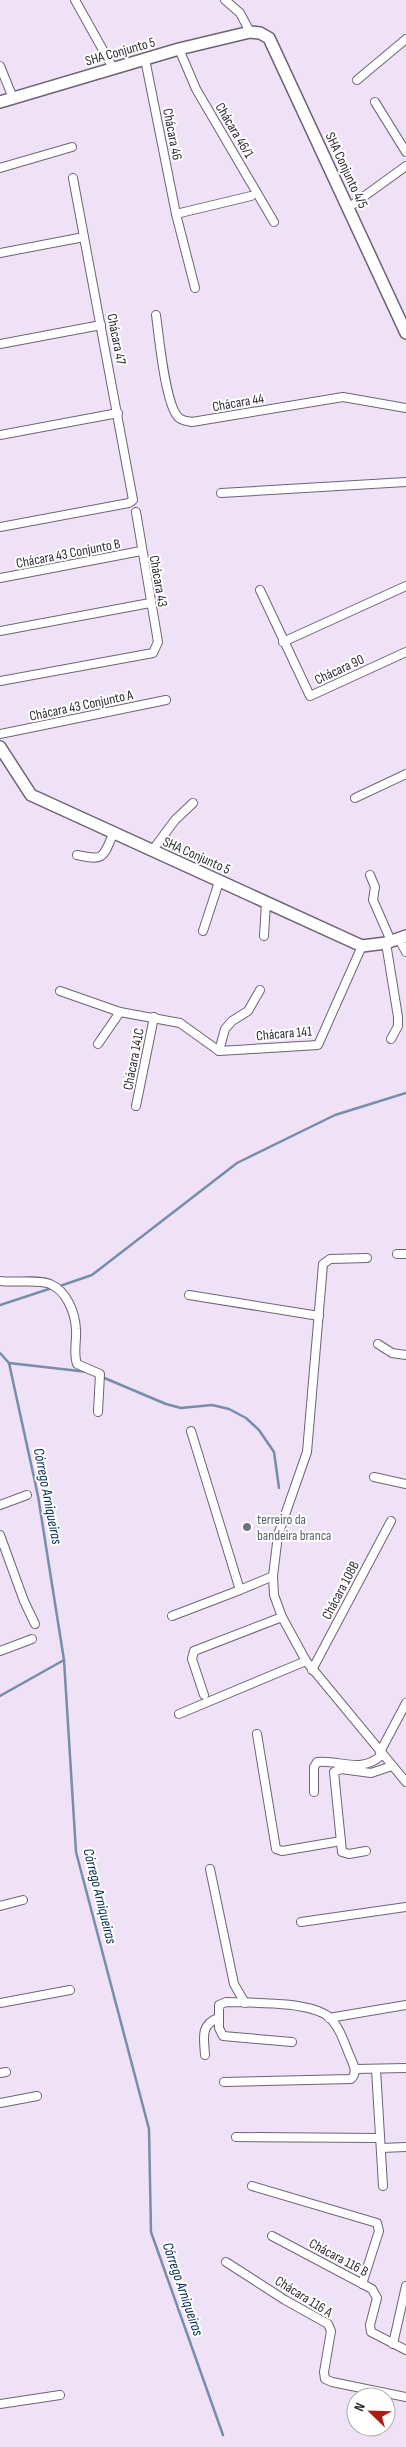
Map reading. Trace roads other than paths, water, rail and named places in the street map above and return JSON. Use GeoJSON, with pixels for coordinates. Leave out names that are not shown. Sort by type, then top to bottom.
{"type":"FeatureCollection","features":[{"type":"Feature","properties":{"kind":"street"},"geometry":{"type":"LineString","coordinates":[[75,0],[113,68]]}},
{"type":"Feature","properties":{"kind":"street"},"geometry":{"type":"LineString","coordinates":[[225,0],[240,13],[250,32]]}},
{"type":"Feature","properties":{"kind":"street","name":"SHA Conjunto 5"},"geometry":{"type":"LineString","coordinates":[[0,102],[179,49],[250,32]]}},
{"type":"Feature","properties":{"kind":"street","name":"SHA Conjunto 4/5"},"geometry":{"type":"LineString","coordinates":[[250,32],[260,33],[269,38],[406,333]]}},
{"type":"Feature","properties":{"kind":"street"},"geometry":{"type":"LineString","coordinates":[[357,80],[406,39]]}},
{"type":"Feature","properties":{"kind":"street","name":"Chácara 46/1"},"geometry":{"type":"LineString","coordinates":[[179,49],[196,89],[274,222]]}},
{"type":"Feature","properties":{"kind":"street","name":"Chácara 46"},"geometry":{"type":"LineString","coordinates":[[145,60],[176,214],[195,288]]}},
{"type":"Feature","properties":{"kind":"street"},"geometry":{"type":"LineString","coordinates":[[0,66],[13,98]]}},
{"type":"Feature","properties":{"kind":"street"},"geometry":{"type":"LineString","coordinates":[[375,102],[406,152]]}},
{"type":"Feature","properties":{"kind":"street"},"geometry":{"type":"LineString","coordinates":[[0,168],[72,147]]}},
{"type":"Feature","properties":{"kind":"street"},"geometry":{"type":"LineString","coordinates":[[348,208],[406,166]]}},
{"type":"Feature","properties":{"kind":"street","name":"Chácara 47"},"geometry":{"type":"LineString","coordinates":[[0,527],[129,503],[134,497],[73,178]]}},
{"type":"Feature","properties":{"kind":"street"},"geometry":{"type":"LineString","coordinates":[[176,214],[251,196]]}},
{"type":"Feature","properties":{"kind":"street"},"geometry":{"type":"LineString","coordinates":[[0,253],[84,237]]}},
{"type":"Feature","properties":{"kind":"street","name":"Chácara 44"},"geometry":{"type":"LineString","coordinates":[[156,316],[164,375],[176,414],[183,420],[192,422],[343,397],[406,408]]}},
{"type":"Feature","properties":{"kind":"street"},"geometry":{"type":"LineString","coordinates":[[0,344],[101,325]]}},
{"type":"Feature","properties":{"kind":"street"},"geometry":{"type":"LineString","coordinates":[[0,435],[118,412]]}},
{"type":"Feature","properties":{"kind":"street"},"geometry":{"type":"LineString","coordinates":[[221,492],[406,482]]}},
{"type":"Feature","properties":{"kind":"street","name":"Chácara 43"},"geometry":{"type":"LineString","coordinates":[[0,681],[154,653],[158,642],[136,512]]}},
{"type":"Feature","properties":{"kind":"street","name":"Chácara 43 Conjunto B"},"geometry":{"type":"LineString","coordinates":[[0,578],[142,551]]}},
{"type":"Feature","properties":{"kind":"street"},"geometry":{"type":"LineString","coordinates":[[284,642],[406,586]]}},
{"type":"Feature","properties":{"kind":"street","name":"Chácara 90"},"geometry":{"type":"LineString","coordinates":[[260,590],[310,696],[406,652]]}},
{"type":"Feature","properties":{"kind":"street"},"geometry":{"type":"LineString","coordinates":[[0,631],[150,603]]}},
{"type":"Feature","properties":{"kind":"street","name":"Chácara 43 Conjunto A"},"geometry":{"type":"LineString","coordinates":[[0,734],[166,700]]}},
{"type":"Feature","properties":{"kind":"street","name":"SHA Conjunto 5"},"geometry":{"type":"LineString","coordinates":[[0,747],[31,795],[152,852],[362,946]]}},
{"type":"Feature","properties":{"kind":"street"},"geometry":{"type":"LineString","coordinates":[[355,798],[406,774]]}},
{"type":"Feature","properties":{"kind":"street"},"geometry":{"type":"LineString","coordinates":[[152,852],[175,820],[193,803]]}},
{"type":"Feature","properties":{"kind":"street"},"geometry":{"type":"LineString","coordinates":[[77,855],[97,859],[102,856],[113,834]]}},
{"type":"Feature","properties":{"kind":"street"},"geometry":{"type":"LineString","coordinates":[[370,875],[376,887],[373,900],[396,940],[406,952]]}},
{"type":"Feature","properties":{"kind":"street"},"geometry":{"type":"LineString","coordinates":[[203,931],[219,882]]}},
{"type":"Feature","properties":{"kind":"street"},"geometry":{"type":"LineString","coordinates":[[264,936],[266,904]]}},
{"type":"Feature","properties":{"kind":"street"},"geometry":{"type":"LineString","coordinates":[[362,946],[396,940]]}},
{"type":"Feature","properties":{"kind":"street"},"geometry":{"type":"LineString","coordinates":[[391,1039],[398,1026],[396,940]]}},
{"type":"Feature","properties":{"kind":"street","name":"Chácara 141"},"geometry":{"type":"LineString","coordinates":[[219,1051],[318,1045],[362,946]]}},
{"type":"Feature","properties":{"kind":"street"},"geometry":{"type":"LineString","coordinates":[[60,991],[120,1012],[180,1024],[219,1051],[225,1029],[232,1021],[248,1011],[260,990]]}},
{"type":"Feature","properties":{"kind":"street"},"geometry":{"type":"LineString","coordinates":[[98,1044],[120,1012]]}},
{"type":"Feature","properties":{"kind":"street","name":"Chácara 141C"},"geometry":{"type":"LineString","coordinates":[[136,1106],[154,1018]]}},
{"type":"Feature","properties":{"kind":"street"},"geometry":{"type":"LineString","coordinates":[[397,1254],[406,1254]]}},
{"type":"Feature","properties":{"kind":"street"},"geometry":{"type":"LineString","coordinates":[[367,1258],[330,1259],[324,1262],[307,1452],[278,1536],[273,1576],[274,1595],[282,1617],[312,1670],[406,1782]]}},
{"type":"Feature","properties":{"kind":"street"},"geometry":{"type":"LineString","coordinates":[[0,1281],[50,1284],[63,1294],[72,1308],[76,1328],[75,1358],[77,1364],[100,1374],[98,1412]]}},
{"type":"Feature","properties":{"kind":"street"},"geometry":{"type":"LineString","coordinates":[[189,1295],[319,1316]]}},
{"type":"Feature","properties":{"kind":"street"},"geometry":{"type":"LineString","coordinates":[[378,1344],[392,1353],[406,1355]]}},
{"type":"Feature","properties":{"kind":"street"},"geometry":{"type":"LineString","coordinates":[[191,1431],[240,1590]]}},
{"type":"Feature","properties":{"kind":"street"},"geometry":{"type":"LineString","coordinates":[[374,1477],[406,1484]]}},
{"type":"Feature","properties":{"kind":"street"},"geometry":{"type":"LineString","coordinates":[[0,1506],[26,1495]]}},
{"type":"Feature","properties":{"kind":"street","name":"Chácara 108B"},"geometry":{"type":"LineString","coordinates":[[312,1670],[391,1521]]}},
{"type":"Feature","properties":{"kind":"street"},"geometry":{"type":"LineString","coordinates":[[0,1535],[24,1601],[35,1624]]}},
{"type":"Feature","properties":{"kind":"street"},"geometry":{"type":"LineString","coordinates":[[172,1616],[273,1576]]}},
{"type":"Feature","properties":{"kind":"street"},"geometry":{"type":"LineString","coordinates":[[204,1695],[192,1660],[194,1651],[282,1617]]}},
{"type":"Feature","properties":{"kind":"street"},"geometry":{"type":"LineString","coordinates":[[0,1650],[32,1639]]}},
{"type":"Feature","properties":{"kind":"street"},"geometry":{"type":"LineString","coordinates":[[179,1714],[306,1661]]}},
{"type":"Feature","properties":{"kind":"street"},"geometry":{"type":"LineString","coordinates":[[314,1792],[314,1767],[317,1762],[364,1765],[373,1762],[381,1753],[406,1703]]}},
{"type":"Feature","properties":{"kind":"street"},"geometry":{"type":"LineString","coordinates":[[258,1734],[276,1849],[282,1851],[341,1841]]}},
{"type":"Feature","properties":{"kind":"street"},"geometry":{"type":"LineString","coordinates":[[366,1851],[345,1854],[342,1852],[334,1772],[341,1769],[371,1773],[392,1766]]}},
{"type":"Feature","properties":{"kind":"street"},"geometry":{"type":"LineString","coordinates":[[210,1869],[234,1984],[246,2003]]}},
{"type":"Feature","properties":{"kind":"street"},"geometry":{"type":"LineString","coordinates":[[0,1906],[23,1900]]}},
{"type":"Feature","properties":{"kind":"street"},"geometry":{"type":"LineString","coordinates":[[301,1922],[406,1907]]}},
{"type":"Feature","properties":{"kind":"street"},"geometry":{"type":"LineString","coordinates":[[0,2003],[70,1990]]}},
{"type":"Feature","properties":{"kind":"street"},"geometry":{"type":"LineString","coordinates":[[224,2082],[351,2079],[355,2069],[340,2034],[329,2018],[311,2009],[246,2003],[220,2004],[218,2018],[220,2032],[226,2038],[292,2042]]}},
{"type":"Feature","properties":{"kind":"street"},"geometry":{"type":"LineString","coordinates":[[329,2018],[406,2005]]}},
{"type":"Feature","properties":{"kind":"street"},"geometry":{"type":"LineString","coordinates":[[205,2054],[205,2028],[210,2021],[218,2018]]}},
{"type":"Feature","properties":{"kind":"street"},"geometry":{"type":"LineString","coordinates":[[355,2069],[406,2068]]}},
{"type":"Feature","properties":{"kind":"street"},"geometry":{"type":"LineString","coordinates":[[376,2069],[383,2186]]}},
{"type":"Feature","properties":{"kind":"street"},"geometry":{"type":"LineString","coordinates":[[0,2103],[37,2096]]}},
{"type":"Feature","properties":{"kind":"street"},"geometry":{"type":"LineString","coordinates":[[236,2137],[380,2138]]}},
{"type":"Feature","properties":{"kind":"street"},"geometry":{"type":"LineString","coordinates":[[381,2148],[406,2147]]}},
{"type":"Feature","properties":{"kind":"street"},"geometry":{"type":"LineString","coordinates":[[252,2186],[377,2223],[379,2231],[362,2284]]}},
{"type":"Feature","properties":{"kind":"street","name":"Chácara 116 B"},"geometry":{"type":"LineString","coordinates":[[272,2236],[372,2289],[377,2295],[370,2329],[374,2335],[406,2350]]}},
{"type":"Feature","properties":{"kind":"street","name":"Chácara 116 A"},"geometry":{"type":"LineString","coordinates":[[226,2262],[285,2300],[328,2324],[331,2331],[324,2372],[325,2378],[332,2382],[406,2397]]}},
{"type":"Feature","properties":{"kind":"street"},"geometry":{"type":"LineString","coordinates":[[393,2344],[406,2286]]}},
{"type":"Feature","properties":{"kind":"street"},"geometry":{"type":"LineString","coordinates":[[0,2404],[60,2395]]}},
{"type":"Feature","properties":{"kind":"waterway"},"geometry":{"type":"LineString","coordinates":[[57,1287],[92,1275],[237,1163],[335,1115],[406,1093]]}},
{"type":"Feature","properties":{"kind":"waterway"},"geometry":{"type":"LineString","coordinates":[[0,1305],[52,1288]]}},
{"type":"Feature","properties":{"kind":"waterway","name":"Córrego Arniqueiras"},"geometry":{"type":"LineString","coordinates":[[0,1353],[9,1363],[38,1496],[64,1660],[76,1852],[149,2129],[151,2232],[223,2435]]}},
{"type":"Feature","properties":{"kind":"waterway"},"geometry":{"type":"LineString","coordinates":[[9,1363],[88,1372]]}},
{"type":"Feature","properties":{"kind":"waterway"},"geometry":{"type":"LineString","coordinates":[[102,1377],[166,1404],[181,1408],[212,1405],[229,1409],[246,1418],[259,1430],[274,1452],[279,1488]]}},
{"type":"Feature","properties":{"kind":"waterway"},"geometry":{"type":"LineString","coordinates":[[0,1696],[64,1660]]}},
{"type":"Feature","properties":{"kind":"place","name":"terreiro da bandeira branca"},"geometry":{"type":"Point","coordinates":[247,1527]}}]}
